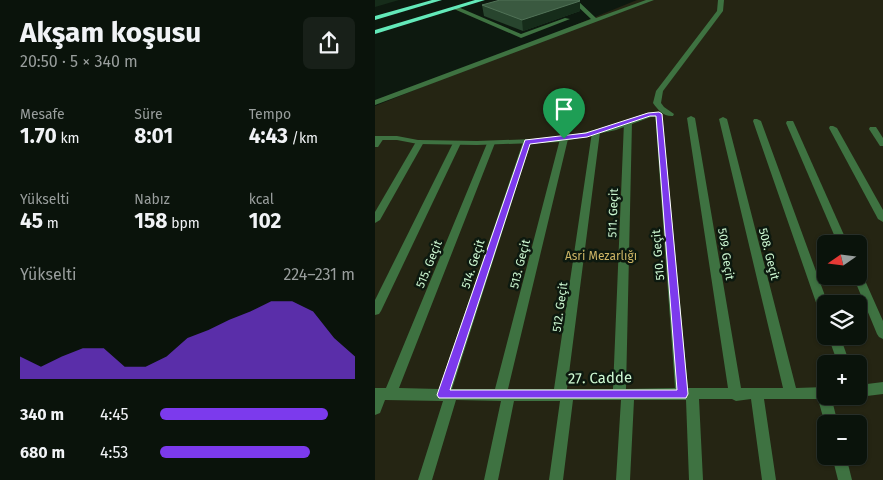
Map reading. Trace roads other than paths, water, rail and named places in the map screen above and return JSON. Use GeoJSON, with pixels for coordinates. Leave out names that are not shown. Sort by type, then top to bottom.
{"type":"FeatureCollection","features":[{"type":"Feature","properties":{"kind":"main road"},"geometry":{"type":"LineString","coordinates":[[375,18],[439,0]]}},
{"type":"Feature","properties":{"kind":"main road"},"geometry":{"type":"LineString","coordinates":[[375,32],[482,0]]}},
{"type":"Feature","properties":{"kind":"street"},"geometry":{"type":"LineString","coordinates":[[574,0],[595,20]]}},
{"type":"Feature","properties":{"kind":"street"},"geometry":{"type":"LineString","coordinates":[[375,103],[651,0]]}},
{"type":"Feature","properties":{"kind":"street"},"geometry":{"type":"LineString","coordinates":[[670,114],[657,103],[660,91],[720,11],[721,0]]}},
{"type":"Feature","properties":{"kind":"street"},"geometry":{"type":"LineString","coordinates":[[456,8],[521,36],[567,19]]}},
{"type":"Feature","properties":{"kind":"street"},"geometry":{"type":"LineString","coordinates":[[471,15],[481,12]]}},
{"type":"Feature","properties":{"kind":"street","name":"510. Geçit"},"geometry":{"type":"LineString","coordinates":[[628,122],[659,114],[697,480]]}},
{"type":"Feature","properties":{"kind":"street","name":"509. Geçit"},"geometry":{"type":"LineString","coordinates":[[691,118],[736,395]]}},
{"type":"Feature","properties":{"kind":"street","name":"508. Geçit"},"geometry":{"type":"LineString","coordinates":[[723,119],[791,394]]}},
{"type":"Feature","properties":{"kind":"street"},"geometry":{"type":"LineString","coordinates":[[375,146],[377,138],[457,143],[527,142],[564,139],[628,122]]}},
{"type":"Feature","properties":{"kind":"street","name":"511. Geçit"},"geometry":{"type":"LineString","coordinates":[[623,480],[628,122]]}},
{"type":"Feature","properties":{"kind":"street"},"geometry":{"type":"LineString","coordinates":[[757,122],[819,295]]}},
{"type":"Feature","properties":{"kind":"street"},"geometry":{"type":"LineString","coordinates":[[790,123],[839,235]]}},
{"type":"Feature","properties":{"kind":"street"},"geometry":{"type":"LineString","coordinates":[[833,128],[883,220]]}},
{"type":"Feature","properties":{"kind":"street"},"geometry":{"type":"LineString","coordinates":[[873,129],[883,144]]}},
{"type":"Feature","properties":{"kind":"street","name":"512. Geçit"},"geometry":{"type":"LineString","coordinates":[[556,480],[564,395],[596,132]]}},
{"type":"Feature","properties":{"kind":"street","name":"513. Geçit"},"geometry":{"type":"LineString","coordinates":[[491,480],[505,395],[564,139]]}},
{"type":"Feature","properties":{"kind":"street"},"geometry":{"type":"LineString","coordinates":[[375,220],[420,142]]}},
{"type":"Feature","properties":{"kind":"street","name":"514. Geçit"},"geometry":{"type":"LineString","coordinates":[[425,480],[447,395],[527,142]]}},
{"type":"Feature","properties":{"kind":"street"},"geometry":{"type":"LineString","coordinates":[[375,311],[457,143]]}},
{"type":"Feature","properties":{"kind":"street","name":"515. Geçit"},"geometry":{"type":"LineString","coordinates":[[375,409],[491,143]]}},
{"type":"Feature","properties":{"kind":"street"},"geometry":{"type":"LineString","coordinates":[[862,285],[883,334]]}},
{"type":"Feature","properties":{"kind":"street"},"geometry":{"type":"LineString","coordinates":[[867,390],[883,389]]}},
{"type":"Feature","properties":{"kind":"street","name":"27. Cadde"},"geometry":{"type":"LineString","coordinates":[[382,394],[757,395],[817,393]]}},
{"type":"Feature","properties":{"kind":"street"},"geometry":{"type":"LineString","coordinates":[[757,395],[769,480]]}},
{"type":"Feature","properties":{"kind":"street"},"geometry":{"type":"LineString","coordinates":[[841,465],[845,480]]}},
{"type":"Feature","properties":{"kind":"park label","name":"Asri Mezarlığı"},"geometry":{"type":"Point","coordinates":[601,256]}}]}
